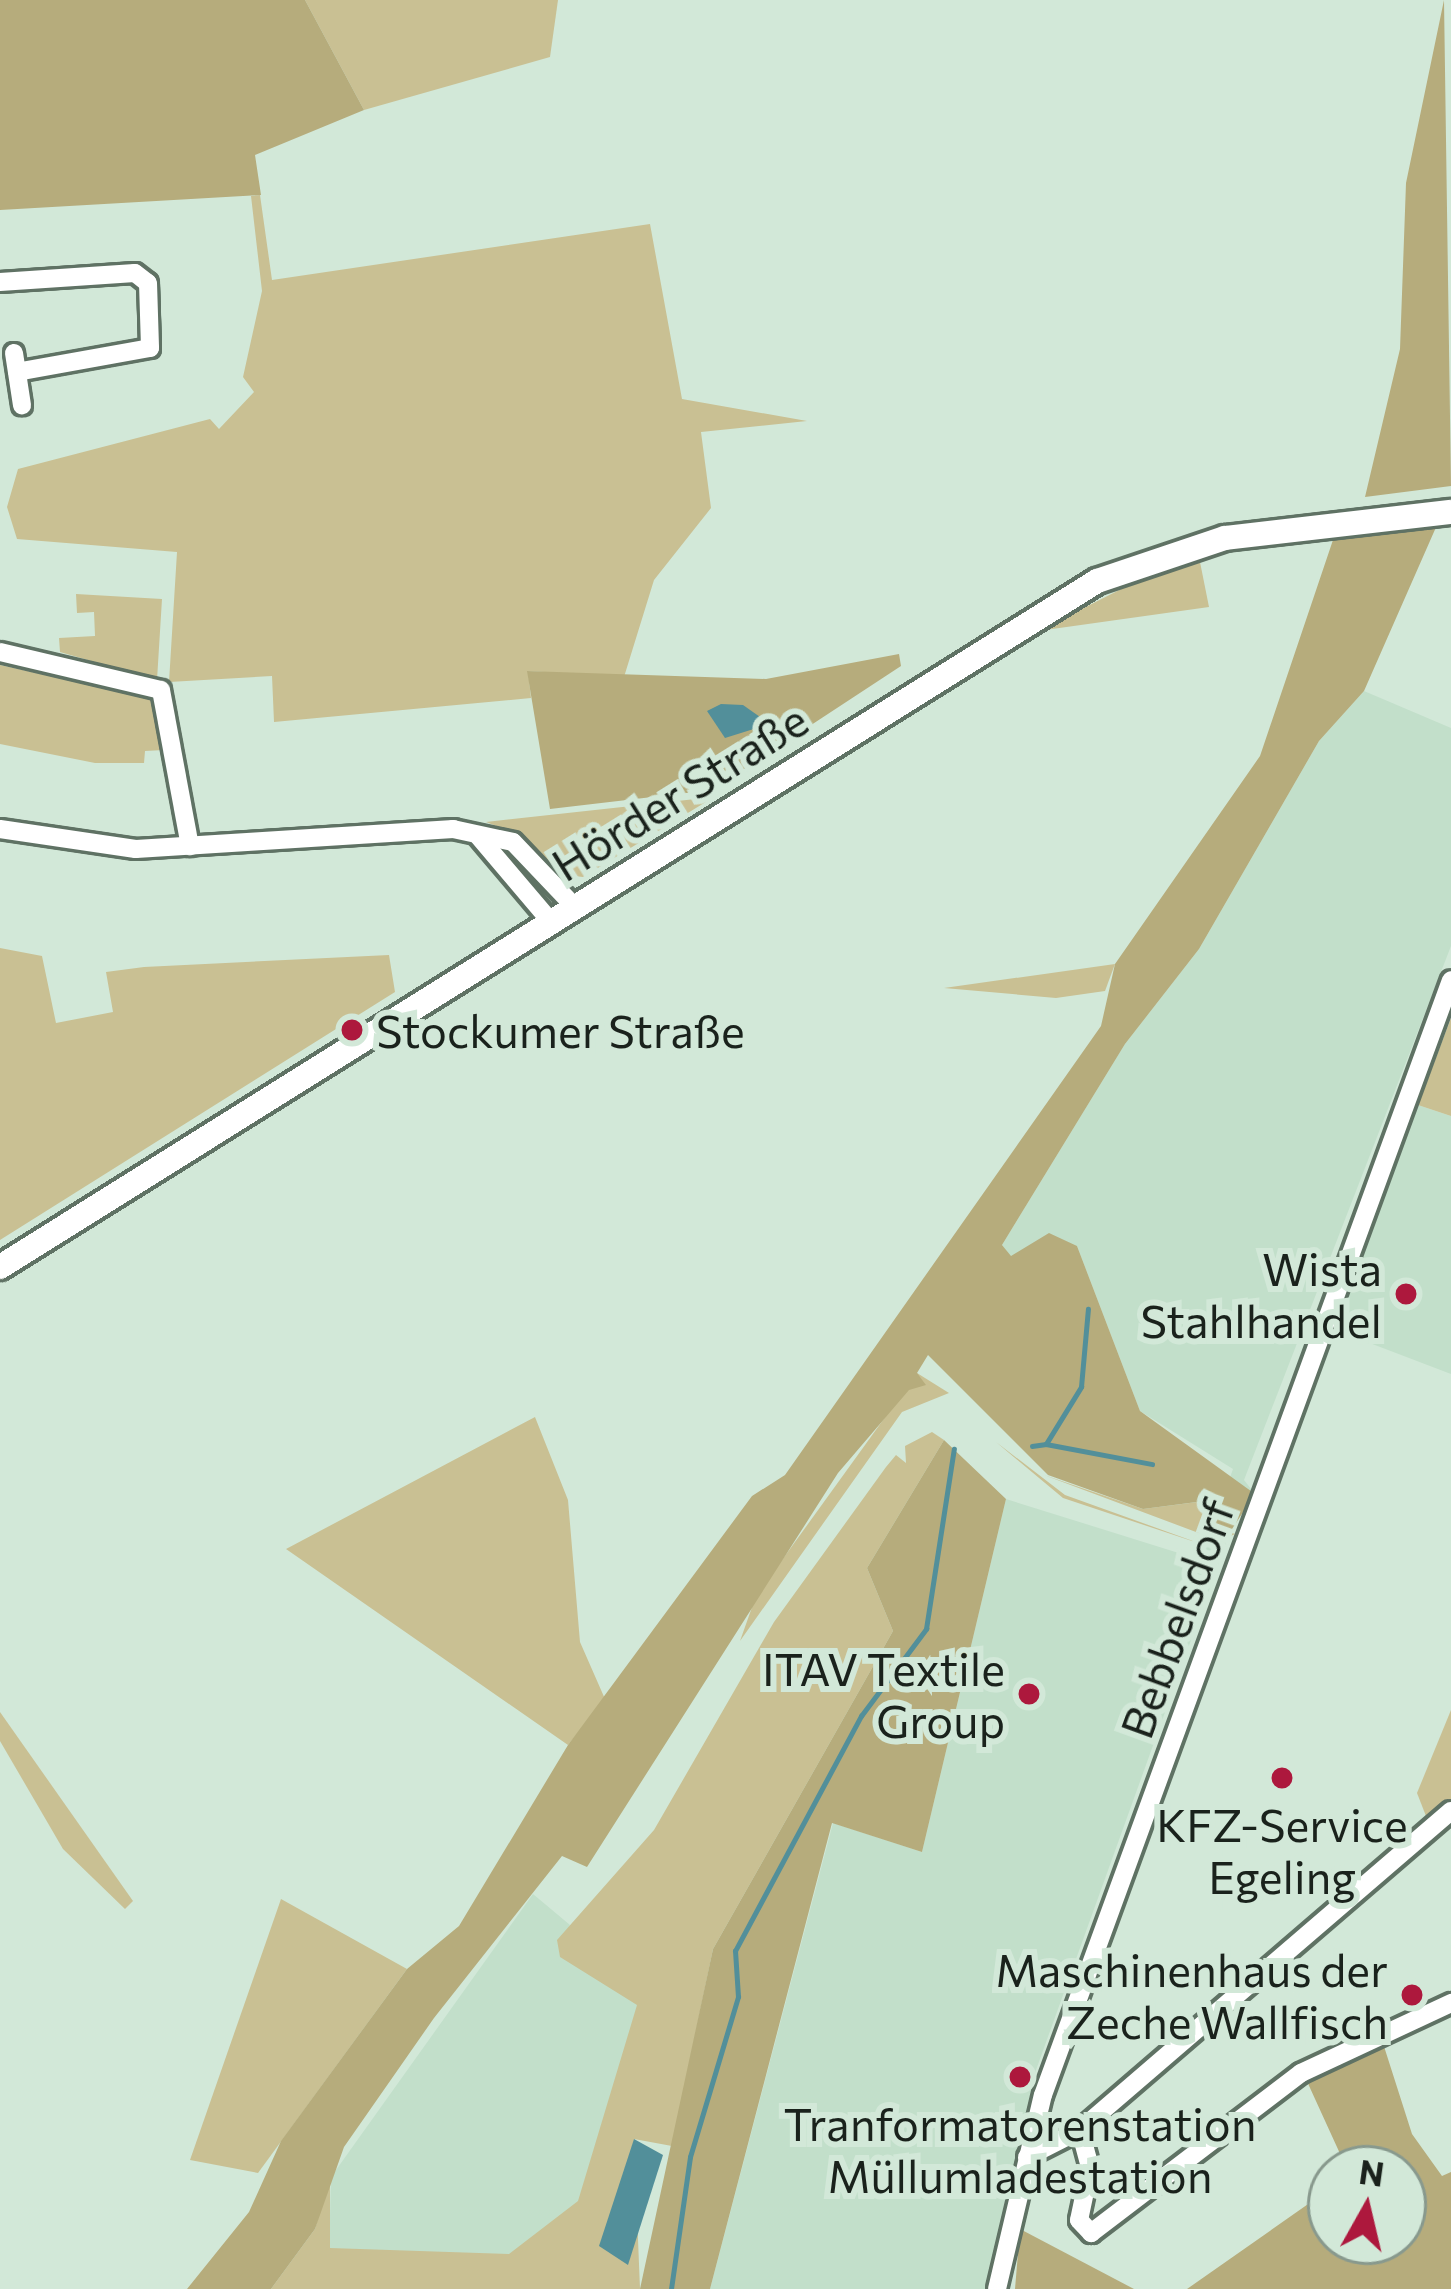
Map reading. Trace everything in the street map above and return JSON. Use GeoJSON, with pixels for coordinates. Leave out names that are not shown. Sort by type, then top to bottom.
{"type":"FeatureCollection","features":[{"type":"Feature","properties":{"kind":"main road","name":"Hörder Straße"},"geometry":{"type":"LineString","coordinates":[[0,1267],[1112,573],[1225,538],[1442,513]]}},
{"type":"Feature","properties":{"kind":"street"},"geometry":{"type":"LineString","coordinates":[[0,282],[135,273],[148,283],[150,348],[16,363],[22,405]]}},
{"type":"Feature","properties":{"kind":"street"},"geometry":{"type":"LineString","coordinates":[[0,652],[161,690],[190,846]]}},
{"type":"Feature","properties":{"kind":"street"},"geometry":{"type":"LineString","coordinates":[[0,830],[97,847],[190,846],[409,827],[476,834],[524,849],[575,907]]}},
{"type":"Feature","properties":{"kind":"street"},"geometry":{"type":"LineString","coordinates":[[476,834],[513,864],[551,922]]}},
{"type":"Feature","properties":{"kind":"street","name":"Bebbelsdorf"},"geometry":{"type":"LineString","coordinates":[[997,2289],[1027,2157],[1451,980]]}},
{"type":"Feature","properties":{"kind":"street"},"geometry":{"type":"LineString","coordinates":[[1027,2157],[1080,2130],[1451,1811]]}},
{"type":"Feature","properties":{"kind":"street"},"geometry":{"type":"LineString","coordinates":[[1080,2130],[1090,2168],[1079,2220],[1091,2233],[1301,2073],[1451,2003]]}},
{"type":"Feature","properties":{"kind":"shaded area"},"geometry":{"type":"Polygon","coordinates":[[[0,0],[305,0],[364,110],[255,155],[261,195],[0,210],[0,0]]]}},
{"type":"Feature","properties":{"kind":"shaded area"},"geometry":{"type":"Polygon","coordinates":[[[305,0],[558,0],[550,57],[364,110],[305,0]]]}},
{"type":"Feature","properties":{"kind":"shaded area"},"geometry":{"type":"Polygon","coordinates":[[[1444,0],[1451,486],[1365,497],[1400,349],[1406,183],[1444,0]]]}},
{"type":"Feature","properties":{"kind":"shaded area"},"geometry":{"type":"Polygon","coordinates":[[[260,195],[272,280],[650,224],[682,399],[807,421],[701,432],[711,508],[654,580],[624,677],[528,671],[531,698],[274,722],[272,676],[169,682],[177,552],[17,539],[7,507],[18,469],[210,419],[219,429],[254,392],[243,377],[262,291],[251,196],[260,195]]]}},
{"type":"Feature","properties":{"kind":"shaded area"},"geometry":{"type":"Polygon","coordinates":[[[1437,525],[1364,691],[1319,741],[1199,949],[1125,1044],[1002,1245],[1011,1256],[1049,1233],[1077,1246],[1140,1411],[1255,1494],[1230,1532],[1213,1526],[1212,1500],[1143,1509],[1048,1475],[928,1355],[917,1373],[926,1385],[909,1390],[838,1473],[587,1867],[562,1856],[434,2018],[344,2147],[315,2229],[271,2289],[187,2289],[249,2212],[281,2141],[407,1969],[459,1926],[568,1745],[752,1496],[785,1475],[1101,1026],[1115,964],[1260,756],[1334,537],[1437,525]]]}},
{"type":"Feature","properties":{"kind":"shaded area"},"geometry":{"type":"Polygon","coordinates":[[[1198,552],[1209,607],[1038,631],[1157,571],[1198,552]]]}},
{"type":"Feature","properties":{"kind":"shaded area"},"geometry":{"type":"Polygon","coordinates":[[[76,594],[162,599],[157,680],[60,652],[59,638],[95,636],[94,612],[77,613],[76,594]]]}},
{"type":"Feature","properties":{"kind":"shaded area"},"geometry":{"type":"Polygon","coordinates":[[[899,654],[901,666],[712,790],[550,809],[527,671],[766,679],[899,654]]]}},
{"type":"Feature","properties":{"kind":"shaded area"},"geometry":{"type":"Polygon","coordinates":[[[0,665],[154,699],[164,750],[145,751],[144,763],[95,763],[0,744],[0,665]]]}},
{"type":"Feature","properties":{"kind":"shaded area"},"geometry":{"type":"Polygon","coordinates":[[[1364,691],[1451,728],[1451,946],[1244,1480],[1255,1494],[1230,1532],[1036,2070],[987,2289],[710,2289],[833,1823],[922,1852],[1006,1499],[1201,1560],[1233,1469],[1140,1411],[1077,1246],[1011,1257],[1002,1245],[1125,1044],[1199,949],[1319,741],[1364,691]]]}},
{"type":"Feature","properties":{"kind":"shaded area"},"geometry":{"type":"Polygon","coordinates":[[[714,797],[583,877],[558,874],[517,834],[486,822],[714,797]]]}},
{"type":"Feature","properties":{"kind":"shaded area"},"geometry":{"type":"Polygon","coordinates":[[[0,948],[42,956],[56,1023],[113,1012],[106,972],[144,967],[389,955],[395,992],[0,1240],[0,948]]]}},
{"type":"Feature","properties":{"kind":"shaded area"},"geometry":{"type":"Polygon","coordinates":[[[1115,964],[1105,991],[1056,998],[944,988],[1115,964]]]}},
{"type":"Feature","properties":{"kind":"shaded area"},"geometry":{"type":"Polygon","coordinates":[[[1451,1018],[1451,1116],[1418,1105],[1451,1018]]]}},
{"type":"Feature","properties":{"kind":"shaded area"},"geometry":{"type":"Polygon","coordinates":[[[1418,1105],[1451,1116],[1451,1374],[1333,1329],[1418,1105]]]}},
{"type":"Feature","properties":{"kind":"shaded area"},"geometry":{"type":"Polygon","coordinates":[[[917,1373],[949,1393],[902,1412],[740,1641],[756,1596],[917,1373]]]}},
{"type":"Feature","properties":{"kind":"shaded area"},"geometry":{"type":"Polygon","coordinates":[[[535,1417],[568,1500],[580,1642],[605,1699],[568,1745],[286,1549],[535,1417]]]}},
{"type":"Feature","properties":{"kind":"shaded area"},"geometry":{"type":"Polygon","coordinates":[[[932,1432],[944,1440],[867,1568],[893,1631],[713,1949],[672,2146],[634,2139],[640,2289],[271,2289],[315,2229],[330,2177],[330,2248],[509,2254],[578,2201],[637,2005],[560,1957],[557,1940],[654,1830],[774,1622],[886,1467],[896,1455],[906,1463],[905,1446],[932,1432]]]}},
{"type":"Feature","properties":{"kind":"shaded area"},"geometry":{"type":"Polygon","coordinates":[[[944,1440],[1006,1499],[922,1852],[832,1823],[710,2289],[640,2289],[713,1949],[893,1631],[867,1568],[944,1440]]]}},
{"type":"Feature","properties":{"kind":"shaded area"},"geometry":{"type":"Polygon","coordinates":[[[996,1442],[1065,1495],[1204,1545],[1063,1498],[996,1442]]]}},
{"type":"Feature","properties":{"kind":"shaded area"},"geometry":{"type":"Polygon","coordinates":[[[1044,1475],[1143,1509],[1213,1500],[1213,1526],[1235,1534],[1220,1541],[1044,1475]]]}},
{"type":"Feature","properties":{"kind":"shaded area"},"geometry":{"type":"Polygon","coordinates":[[[1451,1710],[1451,1817],[1433,1834],[1417,1793],[1451,1710]]]}},
{"type":"Feature","properties":{"kind":"shaded area"},"geometry":{"type":"Polygon","coordinates":[[[0,1712],[133,1901],[125,1909],[63,1849],[0,1741],[0,1712]]]}},
{"type":"Feature","properties":{"kind":"shaded area"},"geometry":{"type":"Polygon","coordinates":[[[533,1894],[570,1925],[560,1947],[576,1960],[700,2024],[672,2146],[623,2127],[640,2289],[570,2289],[544,2263],[329,2255],[331,2177],[533,1894]]]}},
{"type":"Feature","properties":{"kind":"shaded area"},"geometry":{"type":"Polygon","coordinates":[[[281,1899],[407,1969],[258,2173],[190,2160],[281,1899]]]}},
{"type":"Feature","properties":{"kind":"shaded area"},"geometry":{"type":"Polygon","coordinates":[[[1381,2037],[1412,2134],[1420,2145],[1336,2145],[1305,2077],[1381,2037]]]}},
{"type":"Feature","properties":{"kind":"shaded area"},"geometry":{"type":"Polygon","coordinates":[[[1427,2155],[1442,2176],[1451,2172],[1451,2289],[1187,2289],[1307,2205],[1307,2265],[1427,2265],[1427,2155]]]}},
{"type":"Feature","properties":{"kind":"shaded area"},"geometry":{"type":"Polygon","coordinates":[[[1020,2229],[1134,2289],[1015,2289],[1020,2229]]]}},
{"type":"Feature","properties":{"kind":"water"},"geometry":{"type":"Polygon","coordinates":[[[721,704],[743,705],[770,724],[725,738],[707,711],[721,704]]]}},
{"type":"Feature","properties":{"kind":"water"},"geometry":{"type":"Polygon","coordinates":[[[634,2139],[663,2155],[628,2265],[599,2246],[634,2139]]]}},
{"type":"Feature","properties":{"kind":"waterway"},"geometry":{"type":"LineString","coordinates":[[1032,1446],[1046,1444],[1081,1387],[1088,1309]]}},
{"type":"Feature","properties":{"kind":"waterway"},"geometry":{"type":"LineString","coordinates":[[1046,1444],[1152,1464]]}},
{"type":"Feature","properties":{"kind":"waterway"},"geometry":{"type":"LineString","coordinates":[[671,2289],[690,2157],[738,1997],[735,1951],[861,1716],[926,1629],[954,1449]]}},
{"type":"Feature","properties":{"kind":"place","name":"Stockumer Straße"},"geometry":{"type":"Point","coordinates":[352,1030]}},
{"type":"Feature","properties":{"kind":"place","name":"Wista Stahlhandel"},"geometry":{"type":"Point","coordinates":[1406,1294]}},
{"type":"Feature","properties":{"kind":"place","name":"ITAV Textile Group"},"geometry":{"type":"Point","coordinates":[1029,1694]}},
{"type":"Feature","properties":{"kind":"place","name":"KFZ-Service Egeling"},"geometry":{"type":"Point","coordinates":[1282,1778]}},
{"type":"Feature","properties":{"kind":"place","name":"Maschinenhaus der Zeche Wallfisch"},"geometry":{"type":"Point","coordinates":[1412,1995]}},
{"type":"Feature","properties":{"kind":"place","name":"Tranformatorenstation Müllumladestation"},"geometry":{"type":"Point","coordinates":[1020,2077]}}]}
